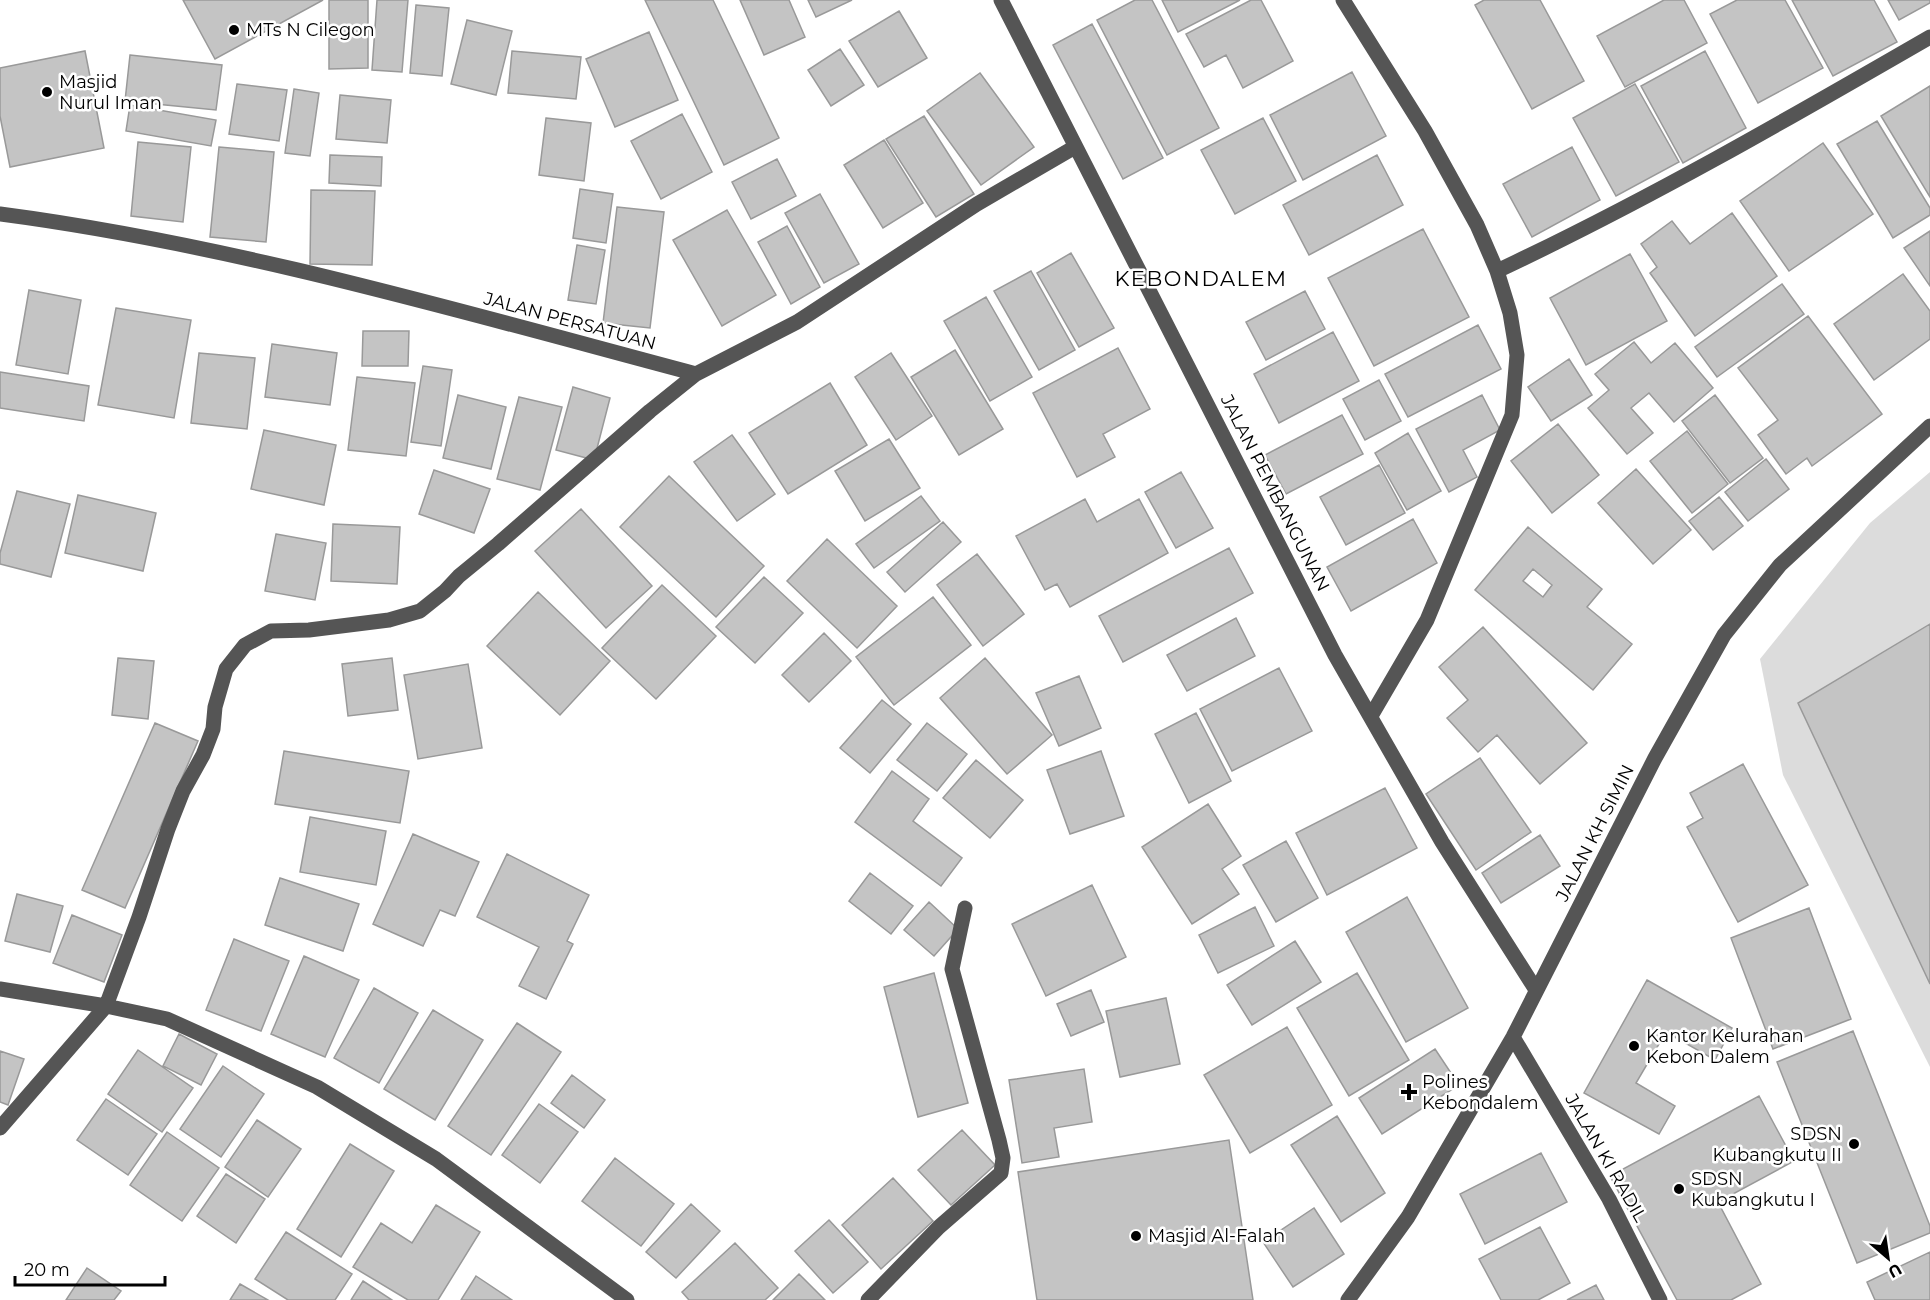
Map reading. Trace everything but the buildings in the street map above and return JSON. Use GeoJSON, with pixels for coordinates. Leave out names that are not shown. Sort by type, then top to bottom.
{"type":"FeatureCollection","features":[{"type":"Feature","properties":{"kind":"street","name":"JALAN PEMBANGUNAN"},"geometry":{"type":"LineString","coordinates":[[1001,0],[1335,655],[1442,842],[1536,990]]}},
{"type":"Feature","properties":{"kind":"street"},"geometry":{"type":"LineString","coordinates":[[1344,0],[1425,131],[1477,225],[1497,271],[1510,313],[1517,355],[1512,416],[1427,620],[1371,716]]}},
{"type":"Feature","properties":{"kind":"street"},"geometry":{"type":"LineString","coordinates":[[1497,271],[1555,243],[1775,127],[1930,38]]}},
{"type":"Feature","properties":{"kind":"street"},"geometry":{"type":"LineString","coordinates":[[0,1128],[106,1006],[168,829],[183,791],[203,756],[213,729],[215,707],[226,669],[245,645],[271,631],[309,630],[389,620],[420,611],[446,591],[459,576],[650,411],[696,374],[797,322],[977,204],[1075,147]]}},
{"type":"Feature","properties":{"kind":"street","name":"JALAN PERSATUAN"},"geometry":{"type":"LineString","coordinates":[[0,214],[208,250],[309,272],[696,374]]}},
{"type":"Feature","properties":{"kind":"street","name":"JALAN KH SIMIN"},"geometry":{"type":"LineString","coordinates":[[1348,1300],[1408,1217],[1513,1037],[1655,758],[1724,635],[1780,565],[1930,426]]}},
{"type":"Feature","properties":{"kind":"street"},"geometry":{"type":"LineString","coordinates":[[868,1300],[939,1227],[1001,1173],[1003,1158],[999,1140],[952,969],[965,908]]}},
{"type":"Feature","properties":{"kind":"street"},"geometry":{"type":"LineString","coordinates":[[0,989],[106,1006],[167,1019],[317,1087],[436,1159],[627,1300]]}},
{"type":"Feature","properties":{"kind":"street","name":"JALAN KI RADIL"},"geometry":{"type":"LineString","coordinates":[[1513,1037],[1609,1199],[1660,1300]]}},
{"type":"Feature","properties":{"kind":"shaded area"},"geometry":{"type":"Polygon","coordinates":[[[1930,472],[1930,1067],[1783,775],[1760,659],[1870,523],[1930,472]]]}},
{"type":"Feature","properties":{"kind":"place","name":"MTs N Cilegon"},"geometry":{"type":"Point","coordinates":[234,30]}},
{"type":"Feature","properties":{"kind":"place","name":"Masjid Nurul Iman"},"geometry":{"type":"Point","coordinates":[47,92]}},
{"type":"Feature","properties":{"kind":"place","name":"Kantor Kelurahan Kebon Dalem"},"geometry":{"type":"Point","coordinates":[1634,1046]}},
{"type":"Feature","properties":{"kind":"place","name":"Polines Kebondalem"},"geometry":{"type":"Point","coordinates":[1409,1092]}},
{"type":"Feature","properties":{"kind":"place","name":"SDSN Kubangkutu II"},"geometry":{"type":"Point","coordinates":[1854,1144]}},
{"type":"Feature","properties":{"kind":"place","name":"SDSN Kubangkutu I"},"geometry":{"type":"Point","coordinates":[1679,1189]}},
{"type":"Feature","properties":{"kind":"place","name":"Masjid Al-Falah"},"geometry":{"type":"Point","coordinates":[1136,1236]}},
{"type":"Feature","properties":{"kind":"district","name":"KEBONDALEM"},"geometry":{"type":"Point","coordinates":[1201,278]}}]}
